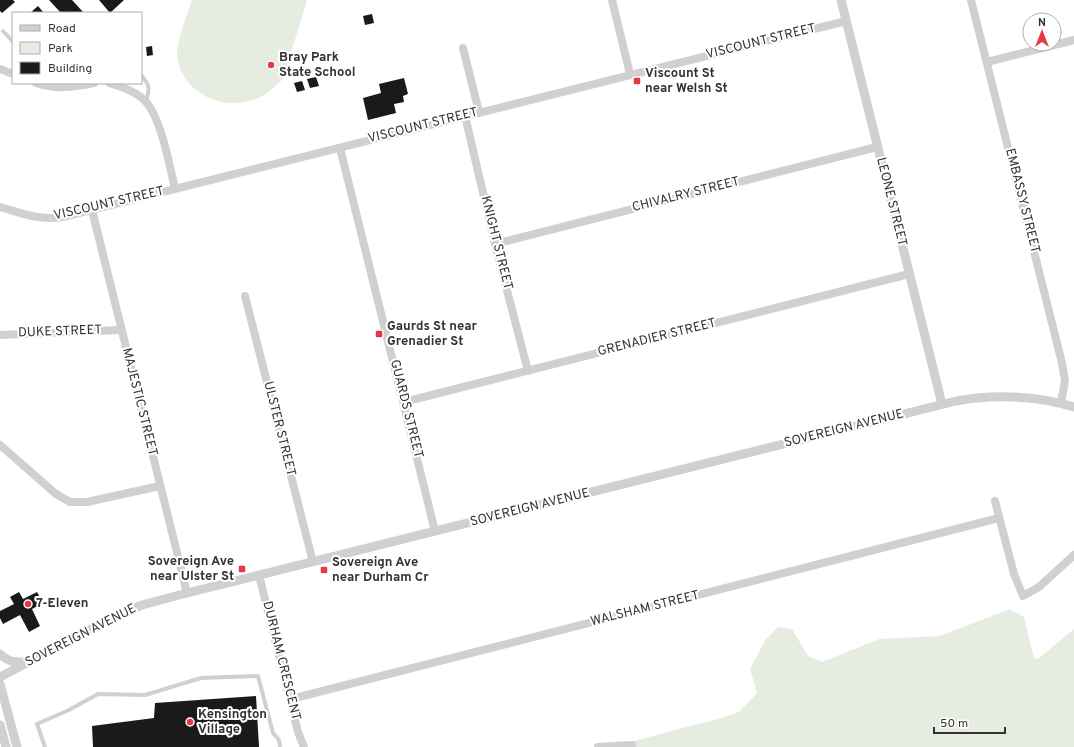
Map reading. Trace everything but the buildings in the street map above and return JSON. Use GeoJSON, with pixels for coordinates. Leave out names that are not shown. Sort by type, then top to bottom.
{"type":"FeatureCollection","features":[{"type":"Feature","properties":{"kind":"street"},"geometry":{"type":"LineString","coordinates":[[612,0],[630,74]]}},
{"type":"Feature","properties":{"kind":"street","name":"LEONE STREET"},"geometry":{"type":"LineString","coordinates":[[841,0],[942,404]]}},
{"type":"Feature","properties":{"kind":"street","name":"EMBASSY STREET"},"geometry":{"type":"LineString","coordinates":[[971,0],[1065,374],[1065,386],[1061,403]]}},
{"type":"Feature","properties":{"kind":"street","name":"VISCOUNT STREET"},"geometry":{"type":"LineString","coordinates":[[0,207],[34,216],[49,218],[63,217],[846,21]]}},
{"type":"Feature","properties":{"kind":"street"},"geometry":{"type":"LineString","coordinates":[[986,62],[1074,40]]}},
{"type":"Feature","properties":{"kind":"street"},"geometry":{"type":"LineString","coordinates":[[463,48],[479,112]]}},
{"type":"Feature","properties":{"kind":"street"},"geometry":{"type":"LineString","coordinates":[[0,69],[12,74]]}},
{"type":"Feature","properties":{"kind":"street"},"geometry":{"type":"LineString","coordinates":[[38,84],[46,87],[63,88],[88,84]]}},
{"type":"Feature","properties":{"kind":"street"},"geometry":{"type":"LineString","coordinates":[[113,84],[133,92],[146,102],[153,112],[158,123],[175,188]]}},
{"type":"Feature","properties":{"kind":"street","name":"KNIGHT STREET"},"geometry":{"type":"LineString","coordinates":[[465,116],[495,244],[528,371]]}},
{"type":"Feature","properties":{"kind":"street","name":"CHIVALRY STREET"},"geometry":{"type":"LineString","coordinates":[[495,244],[877,147]]}},
{"type":"Feature","properties":{"kind":"street","name":"GUARDS STREET"},"geometry":{"type":"LineString","coordinates":[[340,148],[436,531]]}},
{"type":"Feature","properties":{"kind":"street","name":"MAJESTIC STREET"},"geometry":{"type":"LineString","coordinates":[[92,210],[187,593]]}},
{"type":"Feature","properties":{"kind":"street","name":"GRENADIER STREET"},"geometry":{"type":"LineString","coordinates":[[404,402],[909,274]]}},
{"type":"Feature","properties":{"kind":"street","name":"ULSTER STREET"},"geometry":{"type":"LineString","coordinates":[[245,296],[313,562]]}},
{"type":"Feature","properties":{"kind":"street","name":"DUKE STREET"},"geometry":{"type":"LineString","coordinates":[[0,335],[121,330]]}},
{"type":"Feature","properties":{"kind":"street","name":"SOVEREIGN AVENUE"},"geometry":{"type":"LineString","coordinates":[[0,677],[142,604],[968,398],[985,397],[1032,399],[1061,403],[1074,407]]}},
{"type":"Feature","properties":{"kind":"street"},"geometry":{"type":"LineString","coordinates":[[0,445],[56,494],[70,502],[87,502],[160,486]]}},
{"type":"Feature","properties":{"kind":"street"},"geometry":{"type":"LineString","coordinates":[[995,501],[1014,574],[1023,596],[1039,587],[1074,555]]}},
{"type":"Feature","properties":{"kind":"street","name":"WALSHAM STREET"},"geometry":{"type":"LineString","coordinates":[[291,699],[999,518]]}},
{"type":"Feature","properties":{"kind":"street","name":"DURHAM CRESCENT"},"geometry":{"type":"LineString","coordinates":[[259,575],[298,732],[304,747]]}},
{"type":"Feature","properties":{"kind":"street"},"geometry":{"type":"LineString","coordinates":[[0,654],[8,661],[28,662]]}},
{"type":"Feature","properties":{"kind":"street"},"geometry":{"type":"LineString","coordinates":[[0,684],[17,747]]}},
{"type":"Feature","properties":{"kind":"street"},"geometry":{"type":"LineString","coordinates":[[0,725],[6,747]]}},
{"type":"Feature","properties":{"kind":"street"},"geometry":{"type":"LineString","coordinates":[[598,747],[632,745]]}},
{"type":"Feature","properties":{"kind":"lane"},"geometry":{"type":"LineString","coordinates":[[3,31],[12,41]]}},
{"type":"Feature","properties":{"kind":"lane"},"geometry":{"type":"LineString","coordinates":[[142,76],[148,84],[150,90],[146,102]]}},
{"type":"Feature","properties":{"kind":"lane"},"geometry":{"type":"LineString","coordinates":[[45,747],[37,724],[69,710],[98,694],[145,695],[201,678],[258,676],[273,733],[279,740],[280,747]]}},
{"type":"Feature","properties":{"kind":"green space"},"geometry":{"type":"Polygon","coordinates":[[[192,0],[307,0],[283,79],[264,95],[244,102],[220,102],[198,92],[183,74],[177,55],[179,39],[192,0]]]}},
{"type":"Feature","properties":{"kind":"green space"},"geometry":{"type":"Polygon","coordinates":[[[1010,609],[1024,617],[1034,659],[1039,658],[1074,629],[1074,747],[611,747],[739,712],[757,693],[750,669],[766,639],[778,627],[792,629],[808,656],[822,662],[879,639],[940,636],[1010,609]]]}},
{"type":"Feature","properties":{"kind":"place","name":"Bray Park State School"},"geometry":{"type":"Point","coordinates":[271,65]}},
{"type":"Feature","properties":{"kind":"place","name":"Viscount St near Welsh St"},"geometry":{"type":"Point","coordinates":[637,81]}},
{"type":"Feature","properties":{"kind":"place","name":"Gaurds St near Grenadier St"},"geometry":{"type":"Point","coordinates":[379,334]}},
{"type":"Feature","properties":{"kind":"place","name":"Sovereign Ave near Ulster St"},"geometry":{"type":"Point","coordinates":[242,569]}},
{"type":"Feature","properties":{"kind":"place","name":"Sovereign Ave near Durham Cr"},"geometry":{"type":"Point","coordinates":[324,570]}},
{"type":"Feature","properties":{"kind":"place","name":"7-Eleven"},"geometry":{"type":"Point","coordinates":[28,604]}},
{"type":"Feature","properties":{"kind":"place","name":"Kensington Village"},"geometry":{"type":"Point","coordinates":[190,722]}}]}
